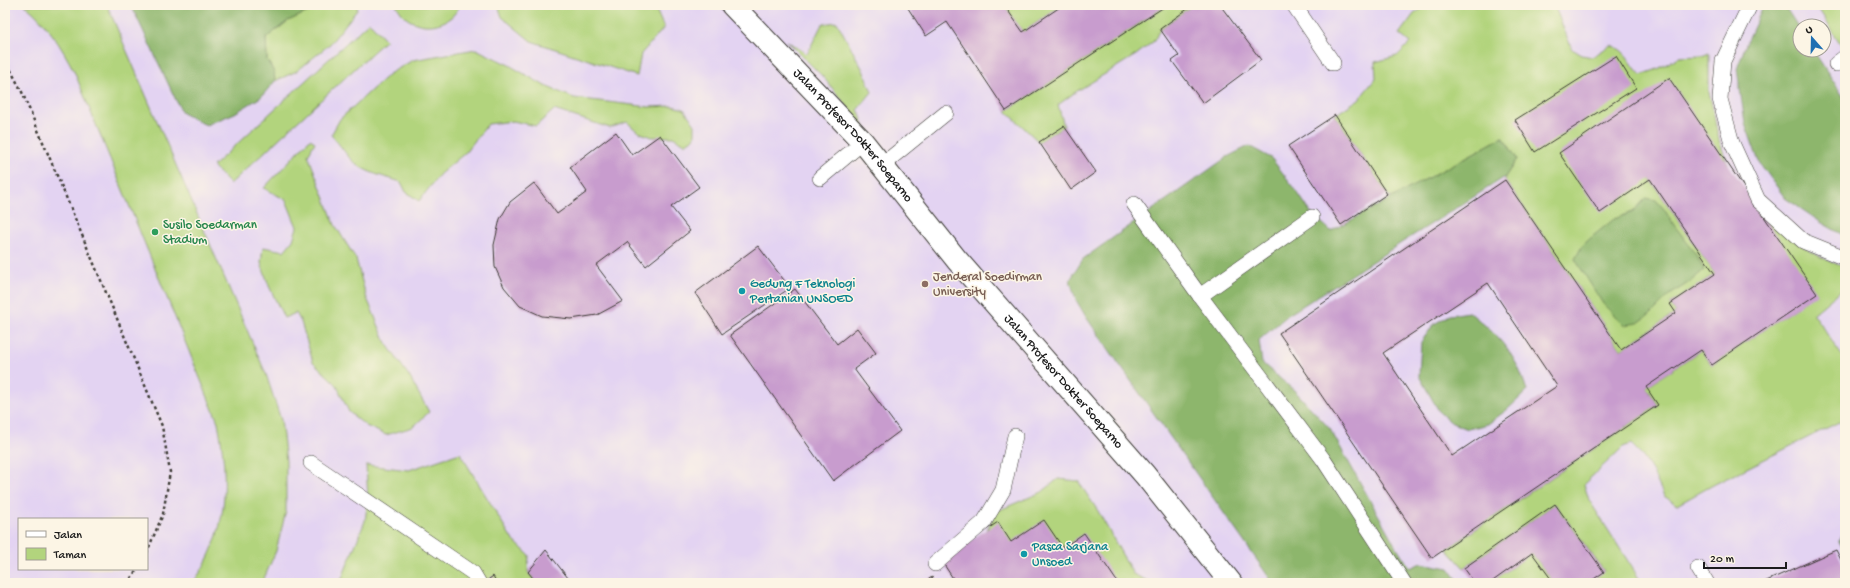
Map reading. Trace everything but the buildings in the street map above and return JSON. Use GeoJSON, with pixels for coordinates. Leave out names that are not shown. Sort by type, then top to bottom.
{"type":"FeatureCollection","features":[{"type":"Feature","properties":{"kind":"street","name":"Jalan Profesor Dokter Soeparno"},"geometry":{"type":"LineString","coordinates":[[732,5],[863,142],[995,304],[1145,474],[1231,583]]}},
{"type":"Feature","properties":{"kind":"lane"},"geometry":{"type":"LineString","coordinates":[[1294,5],[1333,62]]}},
{"type":"Feature","properties":{"kind":"lane"},"geometry":{"type":"LineString","coordinates":[[1750,5],[1723,61],[1720,99],[1732,143],[1758,200],[1803,241],[1845,258]]}},
{"type":"Feature","properties":{"kind":"lane"},"geometry":{"type":"LineString","coordinates":[[882,166],[946,113]]}},
{"type":"Feature","properties":{"kind":"lane"},"geometry":{"type":"LineString","coordinates":[[820,178],[863,142]]}},
{"type":"Feature","properties":{"kind":"lane"},"geometry":{"type":"LineString","coordinates":[[1134,204],[1200,296],[1323,459],[1404,583]]}},
{"type":"Feature","properties":{"kind":"lane"},"geometry":{"type":"LineString","coordinates":[[1200,296],[1312,217]]}},
{"type":"Feature","properties":{"kind":"lane"},"geometry":{"type":"LineString","coordinates":[[935,564],[984,522],[1003,490],[1015,436]]}},
{"type":"Feature","properties":{"kind":"lane"},"geometry":{"type":"LineString","coordinates":[[311,463],[472,573],[479,583]]}},
{"type":"Feature","properties":{"kind":"lane"},"geometry":{"type":"LineString","coordinates":[[1698,568],[1706,583]]}},
{"type":"Feature","properties":{"kind":"path"},"geometry":{"type":"LineString","coordinates":[[5,59],[22,92],[162,426],[170,472],[163,514],[148,550]]}},
{"type":"Feature","properties":{"kind":"path"},"geometry":{"type":"LineString","coordinates":[[127,583],[137,570]]}},
{"type":"Feature","properties":{"kind":"shaded area","name":"Jenderal Soedirman University"},"geometry":{"type":"Polygon","coordinates":[[[5,5],[1845,5],[1845,583],[5,583],[5,5]]]}},
{"type":"Feature","properties":{"kind":"green space"},"geometry":{"type":"Polygon","coordinates":[[[25,5],[107,5],[266,374],[281,420],[286,461],[286,511],[276,551],[262,583],[193,583],[205,564],[214,545],[220,526],[223,506],[224,465],[218,422],[74,71],[53,35],[40,19],[25,5]]]}},
{"type":"Feature","properties":{"kind":"green space"},"geometry":{"type":"Polygon","coordinates":[[[131,5],[315,5],[314,9],[288,21],[266,38],[267,60],[274,72],[275,81],[261,97],[235,113],[206,125],[182,113],[131,5]]]}},
{"type":"Feature","properties":{"kind":"green space"},"geometry":{"type":"Polygon","coordinates":[[[315,5],[358,5],[357,10],[330,44],[297,71],[275,81],[274,72],[267,60],[266,38],[288,21],[314,9],[315,5]]]}},
{"type":"Feature","properties":{"kind":"green space"},"geometry":{"type":"Polygon","coordinates":[[[396,5],[460,5],[452,17],[446,21],[439,24],[425,25],[418,24],[406,18],[396,5]]]}},
{"type":"Feature","properties":{"kind":"green space"},"geometry":{"type":"Polygon","coordinates":[[[498,5],[654,5],[664,28],[641,54],[637,76],[531,41],[502,17],[498,5]]]}},
{"type":"Feature","properties":{"kind":"green space"},"geometry":{"type":"Polygon","coordinates":[[[1004,5],[1063,5],[1023,32],[1004,5]]]}},
{"type":"Feature","properties":{"kind":"green space"},"geometry":{"type":"Polygon","coordinates":[[[1167,5],[1193,5],[1160,29],[1154,41],[1136,55],[1074,93],[1058,105],[1064,126],[1039,142],[1006,111],[1167,5]]]}},
{"type":"Feature","properties":{"kind":"green space"},"geometry":{"type":"Polygon","coordinates":[[[1427,5],[1554,5],[1572,49],[1582,55],[1592,57],[1611,45],[1625,54],[1641,75],[1658,69],[1679,57],[1702,56],[1709,53],[1709,91],[1719,140],[1728,165],[1650,179],[1715,274],[1670,304],[1676,313],[1621,350],[1505,180],[1505,177],[1517,159],[1503,137],[1392,198],[1387,194],[1335,115],[1359,99],[1376,78],[1375,62],[1397,56],[1410,43],[1399,34],[1414,14],[1427,5]]]}},
{"type":"Feature","properties":{"kind":"green space"},"geometry":{"type":"Polygon","coordinates":[[[1764,5],[1784,5],[1792,18],[1792,58],[1818,58],[1845,99],[1845,236],[1822,223],[1785,198],[1759,162],[1745,123],[1737,69],[1746,44],[1764,5]]]}},
{"type":"Feature","properties":{"kind":"green space"},"geometry":{"type":"Polygon","coordinates":[[[1816,5],[1845,5],[1845,51],[1832,30],[1832,18],[1824,18],[1816,5]]]}},
{"type":"Feature","properties":{"kind":"green space"},"geometry":{"type":"Polygon","coordinates":[[[369,22],[386,40],[230,184],[213,166],[369,22]]]}},
{"type":"Feature","properties":{"kind":"green space"},"geometry":{"type":"Polygon","coordinates":[[[837,22],[863,70],[872,92],[858,109],[865,128],[823,77],[787,41],[807,54],[822,24],[837,22]]]}},
{"type":"Feature","properties":{"kind":"green space"},"geometry":{"type":"Polygon","coordinates":[[[476,49],[509,65],[545,86],[574,98],[649,107],[672,106],[684,109],[695,125],[695,137],[685,144],[673,137],[652,137],[638,132],[627,122],[610,128],[554,110],[536,126],[513,121],[488,124],[465,153],[440,174],[419,201],[406,192],[401,182],[372,173],[356,164],[331,135],[340,119],[389,74],[413,60],[476,49]]]}},
{"type":"Feature","properties":{"kind":"green space"},"geometry":{"type":"Polygon","coordinates":[[[1503,137],[1517,159],[1505,177],[1288,315],[1259,340],[1262,363],[1296,392],[1330,429],[1393,541],[1410,568],[1421,563],[1449,568],[1460,583],[1273,583],[1086,317],[1076,300],[1070,280],[1083,259],[1227,157],[1249,146],[1271,158],[1293,186],[1312,214],[1331,231],[1503,137]]]}},
{"type":"Feature","properties":{"kind":"green space"},"geometry":{"type":"Polygon","coordinates":[[[310,139],[315,142],[308,155],[335,225],[356,259],[366,296],[386,343],[409,376],[429,412],[413,427],[386,435],[366,426],[349,412],[336,384],[313,362],[301,322],[296,313],[284,318],[269,286],[261,263],[263,247],[284,251],[293,240],[297,227],[286,200],[264,188],[310,139]]]}},
{"type":"Feature","properties":{"kind":"green space"},"geometry":{"type":"Polygon","coordinates":[[[1646,198],[1656,200],[1664,209],[1696,254],[1704,270],[1670,295],[1652,313],[1638,323],[1624,325],[1603,304],[1575,259],[1582,246],[1593,236],[1614,219],[1633,212],[1646,198]]]}},
{"type":"Feature","properties":{"kind":"green space"},"geometry":{"type":"Polygon","coordinates":[[[1761,214],[1800,245],[1821,257],[1845,267],[1845,287],[1813,314],[1845,360],[1845,419],[1715,484],[1677,505],[1664,496],[1650,467],[1641,454],[1631,444],[1623,447],[1584,484],[1589,500],[1640,580],[1634,583],[1588,583],[1604,571],[1555,504],[1464,568],[1447,549],[1658,405],[1646,387],[1701,350],[1712,365],[1816,294],[1761,214]]]}},
{"type":"Feature","properties":{"kind":"green space"},"geometry":{"type":"Polygon","coordinates":[[[1469,312],[1489,329],[1505,346],[1523,378],[1527,391],[1508,409],[1488,424],[1468,429],[1452,423],[1440,413],[1419,376],[1421,342],[1434,324],[1450,315],[1469,312]]]}},
{"type":"Feature","properties":{"kind":"green space"},"geometry":{"type":"Polygon","coordinates":[[[460,453],[512,539],[529,555],[528,572],[537,583],[497,583],[492,577],[484,583],[340,583],[365,521],[368,499],[366,465],[409,470],[460,453]]]}},
{"type":"Feature","properties":{"kind":"green space"},"geometry":{"type":"Polygon","coordinates":[[[1058,479],[1078,481],[1098,511],[1133,574],[1152,583],[956,583],[997,511],[1042,492],[1058,479]]]}},
{"type":"Feature","properties":{"kind":"green space"},"geometry":{"type":"Polygon","coordinates":[[[1845,530],[1845,552],[1839,541],[1845,530]]]}},
{"type":"Feature","properties":{"kind":"green space"},"geometry":{"type":"Polygon","coordinates":[[[1532,553],[1554,583],[1490,583],[1532,553]]]}},
{"type":"Feature","properties":{"kind":"place","name":"Susilo Soedarman Stadium"},"geometry":{"type":"Point","coordinates":[155,232]}},
{"type":"Feature","properties":{"kind":"place","name":"Jenderal Soedirman University"},"geometry":{"type":"Point","coordinates":[925,284]}},
{"type":"Feature","properties":{"kind":"place","name":"Gedung F Teknologi Pertanian UNSOED"},"geometry":{"type":"Point","coordinates":[742,291]}},
{"type":"Feature","properties":{"kind":"place","name":"Pasca Sarjana Unsoed"},"geometry":{"type":"Point","coordinates":[1024,554]}}]}
